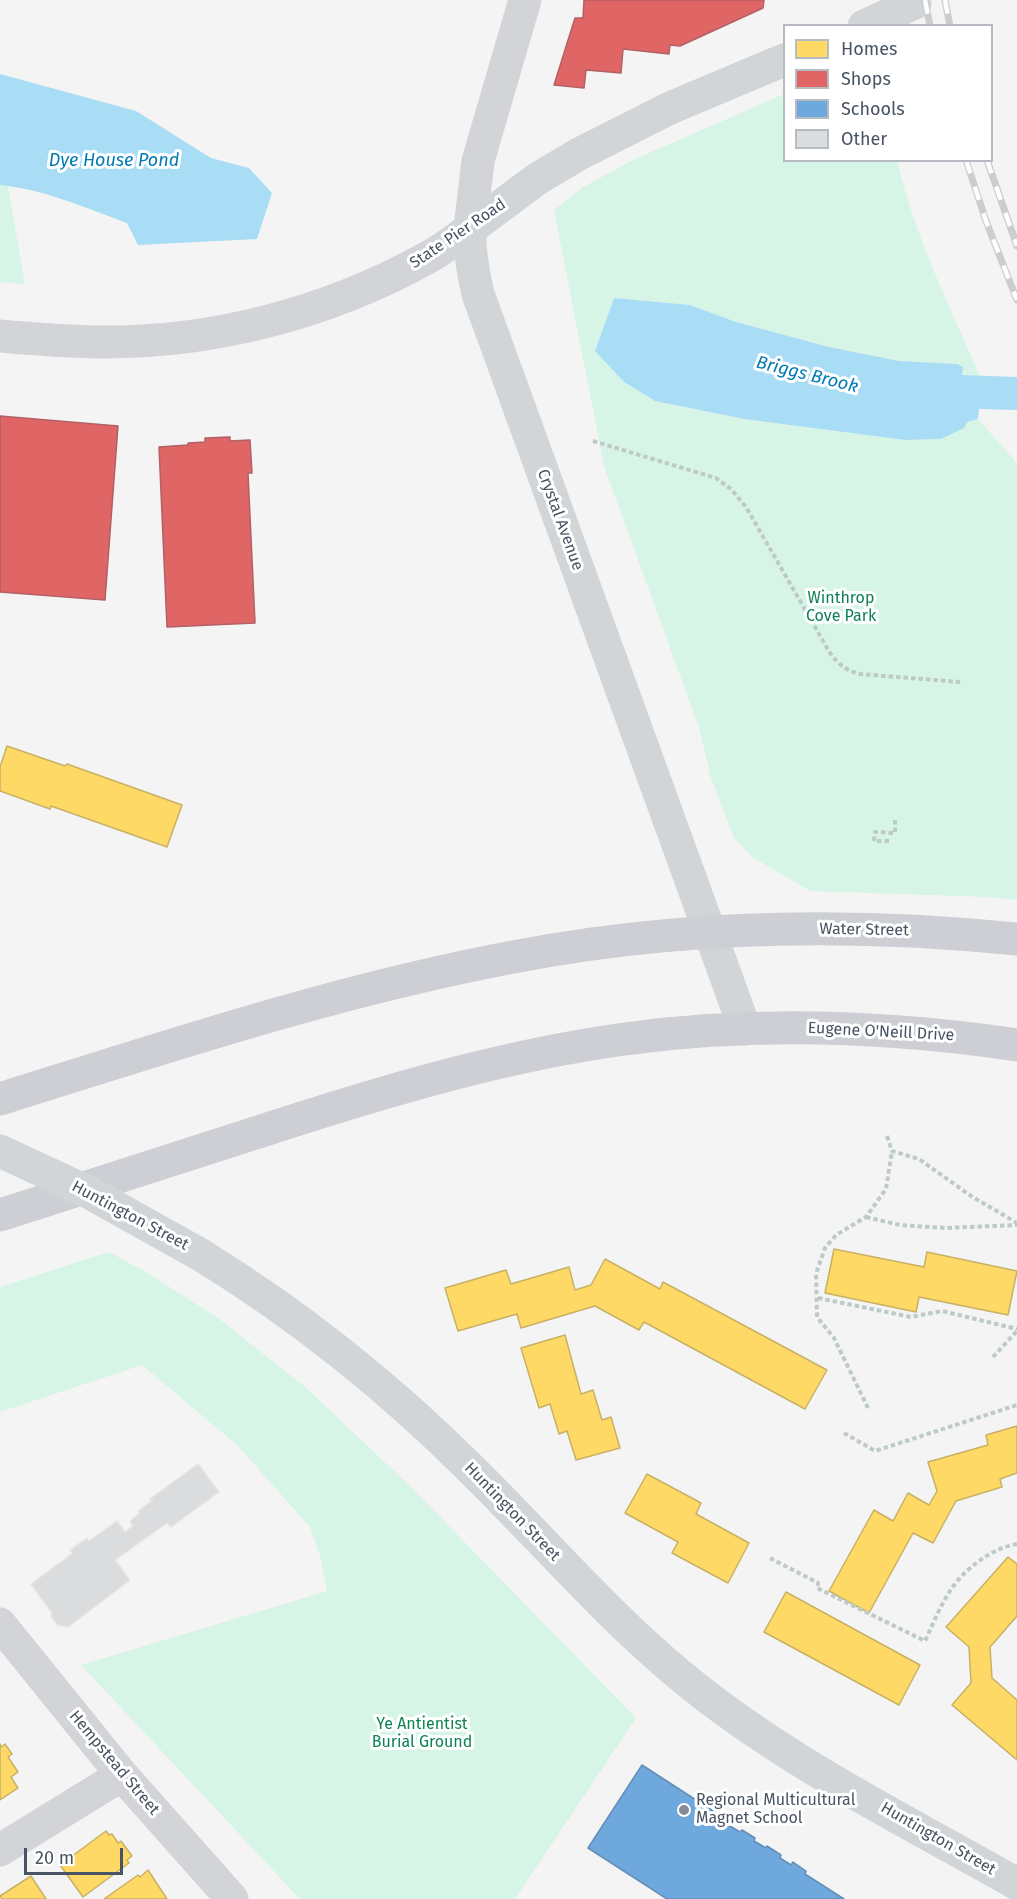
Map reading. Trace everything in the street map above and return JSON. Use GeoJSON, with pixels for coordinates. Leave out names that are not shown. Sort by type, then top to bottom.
{"type":"FeatureCollection","features":[{"type":"Feature","properties":{"kind":"main road"},"geometry":{"type":"LineString","coordinates":[[868,24],[915,3]]}},
{"type":"Feature","properties":{"kind":"main road","name":"State Pier Road"},"geometry":{"type":"LineString","coordinates":[[470,229],[537,179],[598,144],[670,108],[783,60]]}},
{"type":"Feature","properties":{"kind":"main road","name":"Crystal Avenue"},"geometry":{"type":"LineString","coordinates":[[470,229],[471,257],[478,294],[745,1029]]}},
{"type":"Feature","properties":{"kind":"main road","name":"Water Street"},"geometry":{"type":"LineString","coordinates":[[0,1099],[235,1026],[402,980],[514,956],[584,945],[773,929],[879,929],[1017,939]]}},
{"type":"Feature","properties":{"kind":"main road","name":"Eugene O'Neill Drive"},"geometry":{"type":"LineString","coordinates":[[0,1215],[319,1113],[491,1064],[543,1052],[626,1038],[745,1029],[795,1028],[880,1030],[966,1037],[1017,1045]]}},
{"type":"Feature","properties":{"kind":"main road","name":"Huntington Street"},"geometry":{"type":"LineString","coordinates":[[0,1151],[90,1193],[201,1255],[254,1288],[364,1371],[412,1413],[474,1472],[601,1603],[683,1677],[781,1748],[1017,1884]]}},
{"type":"Feature","properties":{"kind":"street","name":"Crystal Avenue"},"geometry":{"type":"LineString","coordinates":[[470,229],[478,161],[525,0]]}},
{"type":"Feature","properties":{"kind":"street","name":"State Pier Road"},"geometry":{"type":"LineString","coordinates":[[0,336],[58,341],[144,340],[193,335],[270,321],[311,309],[375,285],[428,258],[470,229]]}},
{"type":"Feature","properties":{"kind":"street","name":"Hempstead Street"},"geometry":{"type":"LineString","coordinates":[[0,1624],[122,1775],[232,1899]]}},
{"type":"Feature","properties":{"kind":"street"},"geometry":{"type":"LineString","coordinates":[[0,1850],[122,1775]]}},
{"type":"Feature","properties":{"kind":"path"},"geometry":{"type":"LineString","coordinates":[[593,441],[708,475],[731,489],[746,507],[830,653],[837,662],[851,672],[960,682]]}},
{"type":"Feature","properties":{"kind":"path"},"geometry":{"type":"LineString","coordinates":[[889,841],[874,841],[874,832],[895,833],[895,820]]}},
{"type":"Feature","properties":{"kind":"path"},"geometry":{"type":"LineString","coordinates":[[868,1408],[834,1338],[817,1317],[816,1274],[825,1248],[836,1235],[866,1217],[886,1189],[892,1150],[887,1136]]}},
{"type":"Feature","properties":{"kind":"path"},"geometry":{"type":"LineString","coordinates":[[892,1150],[919,1159],[971,1196],[1017,1224]]}},
{"type":"Feature","properties":{"kind":"path"},"geometry":{"type":"LineString","coordinates":[[866,1217],[900,1226],[946,1228],[1017,1224]]}},
{"type":"Feature","properties":{"kind":"path"},"geometry":{"type":"LineString","coordinates":[[818,1298],[911,1317],[942,1311],[1017,1330],[993,1357]]}},
{"type":"Feature","properties":{"kind":"path"},"geometry":{"type":"LineString","coordinates":[[844,1433],[875,1451],[1017,1405]]}},
{"type":"Feature","properties":{"kind":"path"},"geometry":{"type":"LineString","coordinates":[[770,1558],[818,1583],[817,1588],[925,1641],[950,1590],[963,1575],[984,1557],[1007,1546],[1017,1544]]}},
{"type":"Feature","properties":{"kind":"green space","name":"Winthrop Cove Park"},"geometry":{"type":"Polygon","coordinates":[[[783,94],[783,162],[897,162],[923,243],[980,376],[962,375],[957,364],[899,361],[829,347],[736,322],[690,305],[614,298],[595,351],[624,382],[655,401],[744,419],[905,440],[941,439],[962,428],[967,422],[978,419],[1017,463],[1017,900],[810,891],[752,857],[734,838],[711,778],[699,728],[604,466],[554,210],[583,187],[633,160],[783,94]]]}},
{"type":"Feature","properties":{"kind":"green space"},"geometry":{"type":"Polygon","coordinates":[[[0,185],[8,186],[25,284],[0,282],[0,185]]]}},
{"type":"Feature","properties":{"kind":"green space","name":"Ye Antientist Burial Ground"},"geometry":{"type":"Polygon","coordinates":[[[109,1252],[146,1272],[218,1318],[304,1386],[409,1485],[636,1718],[515,1899],[300,1899],[81,1665],[327,1591],[320,1556],[310,1527],[237,1445],[142,1365],[0,1412],[0,1287],[109,1252]]]}},
{"type":"Feature","properties":{"kind":"water","name":"Dye House Pond"},"geometry":{"type":"Polygon","coordinates":[[[0,74],[136,111],[211,158],[249,168],[272,193],[257,239],[138,245],[127,223],[48,195],[0,185],[0,74]]]}},
{"type":"Feature","properties":{"kind":"water","name":"Briggs Brook"},"geometry":{"type":"Polygon","coordinates":[[[614,298],[690,305],[736,322],[829,347],[899,361],[957,364],[963,367],[962,375],[1017,377],[1017,410],[979,409],[978,419],[967,422],[964,428],[941,439],[905,440],[744,419],[655,401],[624,382],[595,351],[614,298]]]}},
{"type":"Feature","properties":{"kind":"building: Homes"},"geometry":{"type":"Polygon","coordinates":[[[7,746],[65,766],[67,764],[182,805],[167,847],[51,806],[50,809],[0,791],[0,767],[7,746]]]}},
{"type":"Feature","properties":{"kind":"building: Homes"},"geometry":{"type":"Polygon","coordinates":[[[834,1249],[924,1267],[927,1252],[1017,1271],[1008,1315],[919,1297],[916,1312],[825,1293],[834,1249]]]}},
{"type":"Feature","properties":{"kind":"building: Homes"},"geometry":{"type":"Polygon","coordinates":[[[605,1259],[660,1289],[663,1282],[827,1370],[805,1409],[644,1322],[639,1330],[595,1306],[521,1328],[517,1314],[458,1331],[445,1288],[506,1270],[511,1284],[569,1267],[575,1290],[591,1285],[605,1259]]]}},
{"type":"Feature","properties":{"kind":"building: Homes"},"geometry":{"type":"Polygon","coordinates":[[[565,1335],[581,1394],[593,1390],[602,1420],[611,1417],[620,1448],[576,1460],[567,1431],[559,1434],[550,1404],[539,1408],[521,1348],[565,1335]]]}},
{"type":"Feature","properties":{"kind":"building: Homes"},"geometry":{"type":"Polygon","coordinates":[[[1017,1426],[1017,1473],[1000,1479],[1002,1487],[956,1501],[933,1543],[913,1533],[869,1613],[829,1591],[874,1510],[893,1521],[908,1493],[929,1505],[937,1491],[928,1462],[988,1445],[986,1435],[1017,1426]]]}},
{"type":"Feature","properties":{"kind":"building: Homes"},"geometry":{"type":"Polygon","coordinates":[[[647,1474],[701,1503],[696,1514],[749,1543],[728,1583],[672,1553],[678,1542],[625,1513],[647,1474]]]}},
{"type":"Feature","properties":{"kind":"building: Homes"},"geometry":{"type":"Polygon","coordinates":[[[1008,1557],[1017,1564],[1017,1616],[990,1647],[992,1678],[1017,1700],[1017,1760],[952,1705],[971,1683],[969,1647],[946,1627],[1008,1557]]]}},
{"type":"Feature","properties":{"kind":"building: Homes"},"geometry":{"type":"Polygon","coordinates":[[[786,1592],[920,1665],[899,1705],[764,1632],[786,1592]]]}},
{"type":"Feature","properties":{"kind":"building: Homes"},"geometry":{"type":"Polygon","coordinates":[[[0,1744],[1,1747],[5,1744],[12,1754],[8,1757],[18,1772],[11,1777],[18,1788],[0,1800],[0,1744]]]}},
{"type":"Feature","properties":{"kind":"building: Homes"},"geometry":{"type":"Polygon","coordinates":[[[106,1831],[109,1835],[112,1834],[118,1843],[121,1841],[132,1856],[127,1860],[129,1863],[83,1897],[60,1865],[106,1831]]]}},
{"type":"Feature","properties":{"kind":"building: Homes"},"geometry":{"type":"Polygon","coordinates":[[[148,1870],[167,1899],[104,1899],[138,1875],[140,1877],[148,1870]]]}},
{"type":"Feature","properties":{"kind":"building: Homes"},"geometry":{"type":"Polygon","coordinates":[[[31,1876],[46,1899],[2,1899],[0,1896],[31,1876]]]}},
{"type":"Feature","properties":{"kind":"building: Shops"},"geometry":{"type":"Polygon","coordinates":[[[584,0],[764,0],[763,8],[680,46],[670,45],[669,54],[623,49],[621,73],[586,70],[584,88],[554,85],[575,18],[583,18],[584,0]]]}},
{"type":"Feature","properties":{"kind":"building: Shops"},"geometry":{"type":"Polygon","coordinates":[[[0,416],[118,426],[105,600],[0,592],[0,416]]]}},
{"type":"Feature","properties":{"kind":"building: Shops"},"geometry":{"type":"Polygon","coordinates":[[[230,437],[230,441],[250,440],[252,473],[248,473],[255,623],[167,627],[159,447],[205,442],[205,438],[230,437]]]}},
{"type":"Feature","properties":{"kind":"building: Schools"},"geometry":{"type":"Polygon","coordinates":[[[642,1765],[730,1822],[728,1825],[755,1838],[754,1841],[781,1855],[780,1858],[791,1865],[793,1862],[806,1871],[805,1874],[844,1899],[667,1899],[588,1848],[642,1765]]]}},
{"type":"Feature","properties":{"kind":"building: Other"},"geometry":{"type":"Polygon","coordinates":[[[198,1464],[219,1492],[171,1527],[167,1523],[115,1560],[130,1580],[68,1627],[58,1625],[31,1584],[73,1553],[70,1550],[87,1538],[89,1541],[117,1521],[125,1532],[133,1526],[130,1521],[140,1513],[138,1511],[152,1501],[150,1499],[198,1464]]]}},
{"type":"Feature","properties":{"kind":"railway"},"geometry":{"type":"LineString","coordinates":[[925,0],[930,24]]}},
{"type":"Feature","properties":{"kind":"railway"},"geometry":{"type":"LineString","coordinates":[[945,0],[950,24]]}},
{"type":"Feature","properties":{"kind":"railway"},"geometry":{"type":"LineString","coordinates":[[967,162],[986,221],[1017,300]]}},
{"type":"Feature","properties":{"kind":"railway"},"geometry":{"type":"LineString","coordinates":[[988,162],[1017,246]]}},
{"type":"Feature","properties":{"kind":"place","name":"Regional Multicultural Magnet School"},"geometry":{"type":"Point","coordinates":[684,1810]}}]}
